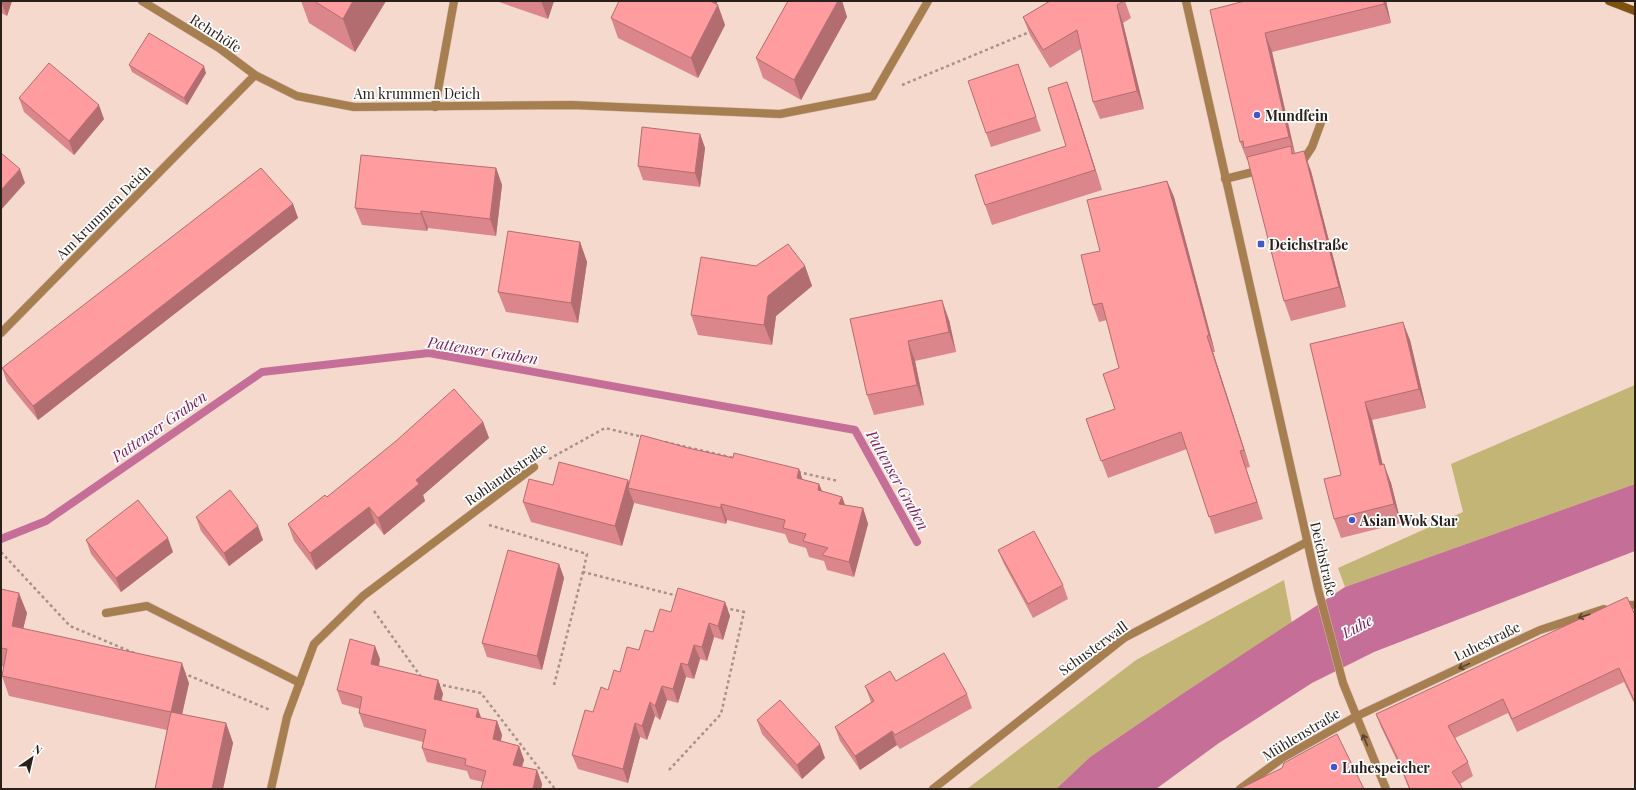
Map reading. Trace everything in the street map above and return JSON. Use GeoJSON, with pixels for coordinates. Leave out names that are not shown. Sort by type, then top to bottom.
{"type":"FeatureCollection","features":[{"type":"Feature","properties":{"kind":"main road"},"geometry":{"type":"LineString","coordinates":[[1609,1],[1635,11]]}},
{"type":"Feature","properties":{"kind":"street","name":"Rehrhöfe"},"geometry":{"type":"LineString","coordinates":[[142,1],[219,48],[255,75]]}},
{"type":"Feature","properties":{"kind":"street"},"geometry":{"type":"LineString","coordinates":[[435,107],[454,1]]}},
{"type":"Feature","properties":{"kind":"street"},"geometry":{"type":"LineString","coordinates":[[873,96],[928,1]]}},
{"type":"Feature","properties":{"kind":"street","name":"Deichstraße"},"geometry":{"type":"LineString","coordinates":[[1186,1],[1318,589],[1343,683],[1355,717],[1386,789]]}},
{"type":"Feature","properties":{"kind":"street","name":"Am krummen Deich"},"geometry":{"type":"LineString","coordinates":[[1,333],[255,75],[297,96],[354,107],[572,105],[780,114],[873,96]]}},
{"type":"Feature","properties":{"kind":"street"},"geometry":{"type":"LineString","coordinates":[[1290,162],[1304,159],[1312,147],[1323,117]]}},
{"type":"Feature","properties":{"kind":"street"},"geometry":{"type":"LineString","coordinates":[[1225,179],[1268,168]]}},
{"type":"Feature","properties":{"kind":"street","name":"Rohlandtstraße"},"geometry":{"type":"LineString","coordinates":[[271,789],[287,717],[314,644],[363,596],[534,467]]}},
{"type":"Feature","properties":{"kind":"street","name":"Schusterwall"},"geometry":{"type":"LineString","coordinates":[[933,789],[1124,638],[1307,542]]}},
{"type":"Feature","properties":{"kind":"street","name":"Luhestraße"},"geometry":{"type":"LineString","coordinates":[[1355,717],[1540,630],[1614,606],[1635,605]]}},
{"type":"Feature","properties":{"kind":"street"},"geometry":{"type":"LineString","coordinates":[[106,613],[147,606],[300,683]]}},
{"type":"Feature","properties":{"kind":"street","name":"Mühlenstraße"},"geometry":{"type":"LineString","coordinates":[[1240,789],[1284,757],[1355,717]]}},
{"type":"Feature","properties":{"kind":"path"},"geometry":{"type":"LineString","coordinates":[[873,96],[1027,33],[1032,28]]}},
{"type":"Feature","properties":{"kind":"path","name":"Rohlandtstraße"},"geometry":{"type":"LineString","coordinates":[[534,467],[605,428],[651,439]]}},
{"type":"Feature","properties":{"kind":"path"},"geometry":{"type":"LineString","coordinates":[[659,440],[737,458]]}},
{"type":"Feature","properties":{"kind":"path"},"geometry":{"type":"LineString","coordinates":[[791,471],[838,481]]}},
{"type":"Feature","properties":{"kind":"path","name":"Rohlandtstraße"},"geometry":{"type":"LineString","coordinates":[[465,518],[587,554],[554,685]]}},
{"type":"Feature","properties":{"kind":"path"},"geometry":{"type":"LineString","coordinates":[[1,552],[70,626],[135,653]]}},
{"type":"Feature","properties":{"kind":"path"},"geometry":{"type":"LineString","coordinates":[[583,572],[683,597]]}},
{"type":"Feature","properties":{"kind":"path"},"geometry":{"type":"LineString","coordinates":[[363,596],[424,681]]}},
{"type":"Feature","properties":{"kind":"path"},"geometry":{"type":"LineString","coordinates":[[669,770],[721,714],[744,612],[721,606]]}},
{"type":"Feature","properties":{"kind":"path"},"geometry":{"type":"LineString","coordinates":[[178,672],[287,717]]}},
{"type":"Feature","properties":{"kind":"path"},"geometry":{"type":"LineString","coordinates":[[431,683],[481,693],[555,789]]}},
{"type":"Feature","properties":{"kind":"shaded area"},"geometry":{"type":"Polygon","coordinates":[[[1635,385],[1635,484],[1345,587],[1338,568],[1463,512],[1451,464],[1635,385]]]}},
{"type":"Feature","properties":{"kind":"shaded area"},"geometry":{"type":"Polygon","coordinates":[[[1284,580],[1292,623],[1179,696],[1090,757],[1056,789],[967,789],[1136,660],[1284,580]]]}},
{"type":"Feature","properties":{"kind":"water","name":"Luhe"},"geometry":{"type":"Polygon","coordinates":[[[1635,484],[1635,551],[1374,652],[1312,683],[1219,743],[1156,789],[1056,789],[1090,757],[1179,696],[1345,587],[1635,484]]]}},
{"type":"Feature","properties":{"kind":"building"},"geometry":{"type":"Polygon","coordinates":[[[314,1],[353,1],[343,19],[314,1]]]}},
{"type":"Feature","properties":{"kind":"building"},"geometry":{"type":"Polygon","coordinates":[[[619,1],[710,1],[718,5],[691,58],[611,18],[619,1]]]}},
{"type":"Feature","properties":{"kind":"building"},"geometry":{"type":"Polygon","coordinates":[[[788,1],[838,1],[794,80],[756,58],[788,1]]]}},
{"type":"Feature","properties":{"kind":"building"},"geometry":{"type":"Polygon","coordinates":[[[1050,1],[1124,1],[1117,5],[1137,91],[1093,102],[1077,30],[1043,50],[1023,17],[1050,1]]]}},
{"type":"Feature","properties":{"kind":"building"},"geometry":{"type":"Polygon","coordinates":[[[1245,1],[1384,1],[1384,4],[1265,33],[1289,137],[1244,148],[1243,141],[1240,142],[1210,10],[1245,1]]]}},
{"type":"Feature","properties":{"kind":"building"},"geometry":{"type":"Polygon","coordinates":[[[149,33],[204,66],[184,98],[129,65],[149,33]]]}},
{"type":"Feature","properties":{"kind":"building"},"geometry":{"type":"Polygon","coordinates":[[[49,63],[99,105],[69,141],[19,98],[49,63]]]}},
{"type":"Feature","properties":{"kind":"building"},"geometry":{"type":"Polygon","coordinates":[[[1018,64],[1036,117],[986,133],[968,81],[1018,64]]]}},
{"type":"Feature","properties":{"kind":"building"},"geometry":{"type":"Polygon","coordinates":[[[1067,82],[1095,170],[985,205],[975,175],[1066,146],[1048,88],[1067,82]]]}},
{"type":"Feature","properties":{"kind":"building"},"geometry":{"type":"Polygon","coordinates":[[[642,127],[700,134],[695,173],[638,166],[642,127]]]}},
{"type":"Feature","properties":{"kind":"building"},"geometry":{"type":"Polygon","coordinates":[[[1291,146],[1292,154],[1304,151],[1339,287],[1284,301],[1247,157],[1291,146]]]}},
{"type":"Feature","properties":{"kind":"building"},"geometry":{"type":"Polygon","coordinates":[[[1,153],[20,169],[1,190],[1,153]]]}},
{"type":"Feature","properties":{"kind":"building"},"geometry":{"type":"Polygon","coordinates":[[[361,155],[496,168],[490,219],[421,211],[421,214],[355,208],[361,155]]]}},
{"type":"Feature","properties":{"kind":"building"},"geometry":{"type":"Polygon","coordinates":[[[261,168],[293,204],[33,406],[2,368],[261,168]]]}},
{"type":"Feature","properties":{"kind":"building"},"geometry":{"type":"Polygon","coordinates":[[[1167,181],[1209,335],[1207,336],[1244,450],[1240,451],[1257,502],[1209,517],[1181,432],[1101,461],[1086,419],[1115,409],[1103,374],[1119,368],[1102,303],[1093,305],[1081,255],[1100,251],[1087,200],[1167,181]]]}},
{"type":"Feature","properties":{"kind":"building"},"geometry":{"type":"Polygon","coordinates":[[[508,231],[580,242],[571,303],[498,292],[508,231]]]}},
{"type":"Feature","properties":{"kind":"building"},"geometry":{"type":"Polygon","coordinates":[[[788,244],[805,266],[768,296],[764,325],[691,315],[701,257],[756,266],[788,244]]]}},
{"type":"Feature","properties":{"kind":"building"},"geometry":{"type":"Polygon","coordinates":[[[942,300],[949,332],[908,341],[917,385],[867,395],[850,319],[942,300]]]}},
{"type":"Feature","properties":{"kind":"building"},"geometry":{"type":"Polygon","coordinates":[[[1403,322],[1419,389],[1365,402],[1380,465],[1384,464],[1394,504],[1334,519],[1324,479],[1341,475],[1310,344],[1403,322]]]}},
{"type":"Feature","properties":{"kind":"building"},"geometry":{"type":"Polygon","coordinates":[[[454,389],[483,422],[416,480],[419,484],[378,518],[369,507],[310,553],[288,524],[325,495],[327,497],[396,441],[454,389]]]}},
{"type":"Feature","properties":{"kind":"building"},"geometry":{"type":"Polygon","coordinates":[[[641,435],[688,448],[733,458],[734,453],[799,469],[797,478],[819,484],[818,490],[842,497],[839,504],[863,508],[849,562],[822,555],[828,548],[803,541],[806,534],[783,528],[785,520],[721,504],[721,508],[628,488],[641,435]]]}},
{"type":"Feature","properties":{"kind":"building"},"geometry":{"type":"Polygon","coordinates":[[[559,462],[628,480],[615,526],[523,502],[529,479],[553,485],[559,462]]]}},
{"type":"Feature","properties":{"kind":"building"},"geometry":{"type":"Polygon","coordinates":[[[230,490],[258,526],[224,553],[196,517],[230,490]]]}},
{"type":"Feature","properties":{"kind":"building"},"geometry":{"type":"Polygon","coordinates":[[[138,500],[168,538],[116,578],[86,540],[138,500]]]}},
{"type":"Feature","properties":{"kind":"building"},"geometry":{"type":"Polygon","coordinates":[[[1034,531],[1063,585],[1028,604],[998,550],[1034,531]]]}},
{"type":"Feature","properties":{"kind":"building"},"geometry":{"type":"Polygon","coordinates":[[[508,550],[559,564],[537,656],[482,643],[508,550]]]}},
{"type":"Feature","properties":{"kind":"building"},"geometry":{"type":"Polygon","coordinates":[[[678,588],[725,602],[718,626],[709,623],[702,647],[694,645],[688,665],[681,663],[673,689],[662,686],[655,706],[650,702],[642,726],[635,723],[623,769],[572,755],[585,710],[593,712],[601,687],[608,690],[614,670],[620,672],[627,647],[639,650],[645,630],[653,632],[660,609],[671,612],[678,588]]]}},
{"type":"Feature","properties":{"kind":"building"},"geometry":{"type":"Polygon","coordinates":[[[1,589],[19,593],[12,626],[182,663],[171,712],[2,676],[7,649],[1,648],[1,589]]]}},
{"type":"Feature","properties":{"kind":"building"},"geometry":{"type":"Polygon","coordinates":[[[1627,597],[1635,615],[1635,702],[1619,668],[1512,719],[1503,699],[1448,726],[1468,762],[1452,772],[1463,789],[1410,789],[1396,755],[1376,714],[1627,597]]]}},
{"type":"Feature","properties":{"kind":"building"},"geometry":{"type":"Polygon","coordinates":[[[350,639],[375,646],[371,664],[438,680],[434,699],[478,709],[476,717],[497,721],[493,739],[519,746],[513,765],[537,770],[533,789],[481,789],[486,771],[465,765],[466,759],[422,748],[426,730],[359,713],[362,697],[337,690],[350,639]]]}},
{"type":"Feature","properties":{"kind":"building"},"geometry":{"type":"Polygon","coordinates":[[[944,653],[967,694],[895,735],[892,731],[855,756],[835,727],[874,701],[865,686],[890,671],[896,681],[944,653]]]}},
{"type":"Feature","properties":{"kind":"building"},"geometry":{"type":"Polygon","coordinates":[[[780,700],[820,744],[797,765],[757,720],[780,700]]]}},
{"type":"Feature","properties":{"kind":"building"},"geometry":{"type":"Polygon","coordinates":[[[171,712],[226,723],[212,789],[155,789],[171,712]]]}},
{"type":"Feature","properties":{"kind":"building"},"geometry":{"type":"Polygon","coordinates":[[[1337,734],[1364,789],[1239,789],[1282,768],[1284,763],[1337,734]]]}},
{"type":"Feature","properties":{"kind":"waterway","name":"Pattenser Graben"},"geometry":{"type":"LineString","coordinates":[[1,539],[46,521],[262,372],[429,353],[855,430],[917,542]]}},
{"type":"Feature","properties":{"kind":"place","name":"Mundfein"},"geometry":{"type":"Point","coordinates":[1257,115]}},
{"type":"Feature","properties":{"kind":"place","name":"Deichstraße"},"geometry":{"type":"Point","coordinates":[1261,244]}},
{"type":"Feature","properties":{"kind":"place","name":"Asian Wok Star"},"geometry":{"type":"Point","coordinates":[1352,520]}},
{"type":"Feature","properties":{"kind":"place","name":"Luhespeicher"},"geometry":{"type":"Point","coordinates":[1334,767]}}]}
